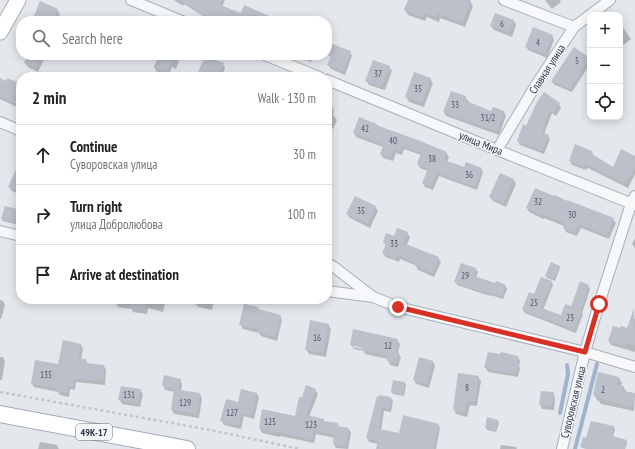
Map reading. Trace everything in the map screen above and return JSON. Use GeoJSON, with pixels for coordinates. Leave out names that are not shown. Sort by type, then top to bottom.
{"type":"FeatureCollection","features":[{"type":"Feature","properties":{"kind":"main road"},"geometry":{"type":"LineString","coordinates":[[0,32],[18,0]]}},
{"type":"Feature","properties":{"kind":"main road","name":"49К-17"},"geometry":{"type":"LineString","coordinates":[[0,414],[187,449]]}},
{"type":"Feature","properties":{"kind":"street"},"geometry":{"type":"LineString","coordinates":[[131,0],[170,16]]}},
{"type":"Feature","properties":{"kind":"street"},"geometry":{"type":"LineString","coordinates":[[504,0],[574,26]]}},
{"type":"Feature","properties":{"kind":"street","name":"Славная улица"},"geometry":{"type":"LineString","coordinates":[[497,150],[534,88],[574,26],[598,3],[610,0]]}},
{"type":"Feature","properties":{"kind":"street"},"geometry":{"type":"LineString","coordinates":[[277,60],[307,72]]}},
{"type":"Feature","properties":{"kind":"street","name":"улица Мира"},"geometry":{"type":"LineString","coordinates":[[332,82],[497,150],[634,202]]}},
{"type":"Feature","properties":{"kind":"street"},"geometry":{"type":"LineString","coordinates":[[0,122],[16,129]]}},
{"type":"Feature","properties":{"kind":"street","name":"Суворовская улица"},"geometry":{"type":"LineString","coordinates":[[562,449],[585,352],[599,304],[634,202]]}},
{"type":"Feature","properties":{"kind":"street"},"geometry":{"type":"LineString","coordinates":[[0,231],[16,235]]}},
{"type":"Feature","properties":{"kind":"street"},"geometry":{"type":"LineString","coordinates":[[332,266],[373,297]]}},
{"type":"Feature","properties":{"kind":"street"},"geometry":{"type":"LineString","coordinates":[[332,292],[373,297],[398,307],[585,352],[635,367]]}},
{"type":"Feature","properties":{"kind":"path"},"geometry":{"type":"LineString","coordinates":[[0,392],[210,430],[300,449]]}},
{"type":"Feature","properties":{"kind":"building"},"geometry":{"type":"Polygon","coordinates":[[[180,0],[222,0],[220,5],[241,13],[244,5],[269,16],[205,16],[180,0]]]}},
{"type":"Feature","properties":{"kind":"building"},"geometry":{"type":"Polygon","coordinates":[[[408,0],[471,0],[462,23],[437,13],[436,17],[424,13],[422,17],[404,10],[408,0]]]}},
{"type":"Feature","properties":{"kind":"building"},"geometry":{"type":"Polygon","coordinates":[[[40,1],[58,9],[55,16],[34,16],[40,1]]]}},
{"type":"Feature","properties":{"kind":"building"},"geometry":{"type":"Polygon","coordinates":[[[495,13],[514,20],[509,33],[490,26],[495,13]]]}},
{"type":"Feature","properties":{"kind":"building"},"geometry":{"type":"Polygon","coordinates":[[[533,27],[553,35],[545,54],[525,47],[533,27]]]}},
{"type":"Feature","properties":{"kind":"building"},"geometry":{"type":"Polygon","coordinates":[[[332,44],[351,51],[343,71],[327,65],[329,60],[332,60],[332,44]]]}},
{"type":"Feature","properties":{"kind":"building"},"geometry":{"type":"Polygon","coordinates":[[[574,47],[587,56],[587,63],[570,89],[551,81],[574,47]]]}},
{"type":"Feature","properties":{"kind":"building"},"geometry":{"type":"Polygon","coordinates":[[[26,60],[39,60],[35,68],[24,63],[26,60]]]}},
{"type":"Feature","properties":{"kind":"building"},"geometry":{"type":"Polygon","coordinates":[[[160,60],[172,60],[167,72],[156,68],[160,60]]]}},
{"type":"Feature","properties":{"kind":"building"},"geometry":{"type":"Polygon","coordinates":[[[203,60],[216,60],[224,63],[220,72],[198,72],[203,60]]]}},
{"type":"Feature","properties":{"kind":"building"},"geometry":{"type":"Polygon","coordinates":[[[373,60],[390,66],[382,87],[365,81],[373,60]]]}},
{"type":"Feature","properties":{"kind":"building"},"geometry":{"type":"Polygon","coordinates":[[[414,72],[431,78],[422,103],[405,97],[414,72]]]}},
{"type":"Feature","properties":{"kind":"building"},"geometry":{"type":"Polygon","coordinates":[[[0,78],[6,81],[7,78],[16,82],[14,88],[16,89],[16,104],[0,97],[0,78]]]}},
{"type":"Feature","properties":{"kind":"building"},"geometry":{"type":"Polygon","coordinates":[[[451,91],[466,96],[466,101],[491,111],[493,107],[504,111],[497,132],[443,112],[451,91]]]}},
{"type":"Feature","properties":{"kind":"building"},"geometry":{"type":"Polygon","coordinates":[[[544,92],[560,103],[553,113],[550,110],[542,132],[549,135],[542,151],[517,141],[523,124],[526,126],[538,100],[544,92]]]}},
{"type":"Feature","properties":{"kind":"building"},"geometry":{"type":"Polygon","coordinates":[[[359,117],[447,152],[444,160],[464,167],[466,162],[482,168],[475,187],[437,173],[431,187],[422,183],[428,169],[417,164],[421,153],[402,146],[400,152],[394,149],[391,158],[380,154],[383,146],[380,145],[381,144],[353,133],[359,117]]]}},
{"type":"Feature","properties":{"kind":"building"},"geometry":{"type":"Polygon","coordinates":[[[575,144],[592,151],[592,154],[613,167],[621,149],[635,156],[635,166],[626,184],[585,164],[584,167],[569,161],[575,144]]]}},
{"type":"Feature","properties":{"kind":"building"},"geometry":{"type":"Polygon","coordinates":[[[16,170],[16,190],[8,187],[16,170]]]}},
{"type":"Feature","properties":{"kind":"building"},"geometry":{"type":"Polygon","coordinates":[[[500,173],[514,179],[503,203],[489,197],[500,173]]]}},
{"type":"Feature","properties":{"kind":"building"},"geometry":{"type":"Polygon","coordinates":[[[535,188],[614,218],[607,236],[579,224],[575,233],[563,228],[564,223],[526,208],[535,188]]]}},
{"type":"Feature","properties":{"kind":"building"},"geometry":{"type":"Polygon","coordinates":[[[355,196],[376,206],[368,224],[346,214],[355,196]]]}},
{"type":"Feature","properties":{"kind":"building"},"geometry":{"type":"Polygon","coordinates":[[[5,206],[16,209],[16,223],[1,219],[5,206]]]}},
{"type":"Feature","properties":{"kind":"building"},"geometry":{"type":"Polygon","coordinates":[[[397,228],[408,232],[403,243],[439,257],[432,273],[414,265],[415,263],[398,255],[396,259],[382,253],[386,244],[383,242],[386,233],[394,236],[397,228]]]}},
{"type":"Feature","properties":{"kind":"building"},"geometry":{"type":"Polygon","coordinates":[[[551,262],[560,266],[554,279],[545,276],[551,262]]]}},
{"type":"Feature","properties":{"kind":"building"},"geometry":{"type":"Polygon","coordinates":[[[461,263],[476,268],[474,276],[506,285],[502,297],[489,292],[488,294],[454,282],[461,263]]]}},
{"type":"Feature","properties":{"kind":"building"},"geometry":{"type":"Polygon","coordinates":[[[541,277],[552,281],[541,308],[561,315],[565,304],[571,306],[580,281],[589,285],[585,294],[582,310],[574,330],[522,310],[529,292],[534,294],[541,277]]]}},
{"type":"Feature","properties":{"kind":"building"},"geometry":{"type":"Polygon","coordinates":[[[131,304],[146,304],[145,311],[130,308],[131,304]]]}},
{"type":"Feature","properties":{"kind":"building"},"geometry":{"type":"Polygon","coordinates":[[[244,304],[281,315],[275,337],[257,332],[258,329],[239,325],[244,304]]]}},
{"type":"Feature","properties":{"kind":"building"},"geometry":{"type":"Polygon","coordinates":[[[634,308],[635,346],[626,343],[625,347],[608,341],[613,326],[627,328],[634,308]]]}},
{"type":"Feature","properties":{"kind":"building"},"geometry":{"type":"Polygon","coordinates":[[[310,320],[329,324],[323,353],[305,350],[310,320]]]}},
{"type":"Feature","properties":{"kind":"building"},"geometry":{"type":"Polygon","coordinates":[[[353,329],[398,339],[395,351],[399,352],[396,363],[387,361],[388,356],[361,350],[362,348],[350,345],[353,329]]]}},
{"type":"Feature","properties":{"kind":"building"},"geometry":{"type":"Polygon","coordinates":[[[63,340],[81,344],[78,358],[86,359],[86,363],[104,365],[103,381],[74,379],[73,387],[68,386],[67,393],[57,391],[57,388],[31,384],[35,360],[58,364],[63,340]]]}},
{"type":"Feature","properties":{"kind":"building"},"geometry":{"type":"Polygon","coordinates":[[[488,352],[500,354],[501,352],[518,356],[516,374],[484,368],[488,352]]]}},
{"type":"Feature","properties":{"kind":"building"},"geometry":{"type":"Polygon","coordinates":[[[419,357],[433,361],[427,384],[413,380],[419,357]]]}},
{"type":"Feature","properties":{"kind":"building"},"geometry":{"type":"Polygon","coordinates":[[[598,372],[619,377],[617,385],[624,386],[623,391],[635,393],[632,407],[597,398],[597,396],[593,395],[598,372]]]}},
{"type":"Feature","properties":{"kind":"building"},"geometry":{"type":"Polygon","coordinates":[[[458,373],[479,376],[475,402],[468,401],[465,413],[453,410],[458,373]]]}},
{"type":"Feature","properties":{"kind":"building"},"geometry":{"type":"Polygon","coordinates":[[[164,375],[181,379],[178,390],[162,386],[164,375]]]}},
{"type":"Feature","properties":{"kind":"building"},"geometry":{"type":"Polygon","coordinates":[[[393,380],[405,382],[403,395],[391,392],[393,380]]]}},
{"type":"Feature","properties":{"kind":"building"},"geometry":{"type":"Polygon","coordinates":[[[306,385],[316,389],[306,415],[324,419],[324,421],[338,423],[338,426],[349,428],[346,446],[333,444],[334,435],[314,430],[312,440],[259,429],[262,409],[295,416],[299,397],[302,397],[306,385]]]}},
{"type":"Feature","properties":{"kind":"building"},"geometry":{"type":"Polygon","coordinates":[[[121,386],[141,389],[138,403],[118,400],[121,386]]]}},
{"type":"Feature","properties":{"kind":"building"},"geometry":{"type":"Polygon","coordinates":[[[174,389],[200,393],[197,414],[171,410],[174,389]]]}},
{"type":"Feature","properties":{"kind":"building"},"geometry":{"type":"Polygon","coordinates":[[[241,389],[257,393],[252,415],[242,413],[238,426],[220,421],[226,399],[238,402],[241,389]]]}},
{"type":"Feature","properties":{"kind":"building"},"geometry":{"type":"Polygon","coordinates":[[[541,391],[554,392],[552,406],[539,405],[541,391]]]}},
{"type":"Feature","properties":{"kind":"building"},"geometry":{"type":"Polygon","coordinates":[[[379,395],[391,397],[389,409],[382,407],[379,429],[399,433],[403,415],[439,424],[434,449],[376,449],[378,441],[366,438],[377,396],[379,397],[379,395]]]}},
{"type":"Feature","properties":{"kind":"building"},"geometry":{"type":"Polygon","coordinates":[[[487,417],[498,420],[496,431],[485,428],[487,417]]]}},
{"type":"Feature","properties":{"kind":"building"},"geometry":{"type":"Polygon","coordinates":[[[591,421],[614,426],[612,436],[627,440],[624,449],[586,449],[580,447],[583,437],[586,438],[591,421]]]}},
{"type":"Feature","properties":{"kind":"waterway"},"geometry":{"type":"LineString","coordinates":[[575,449],[597,364]]}},
{"type":"Feature","properties":{"kind":"waterway"},"geometry":{"type":"LineString","coordinates":[[560,413],[568,374],[567,365]]}},
{"type":"Feature","properties":{"kind":"route"},"geometry":{"type":"LineString","coordinates":[[398,307],[585,352],[599,304]]}}]}
